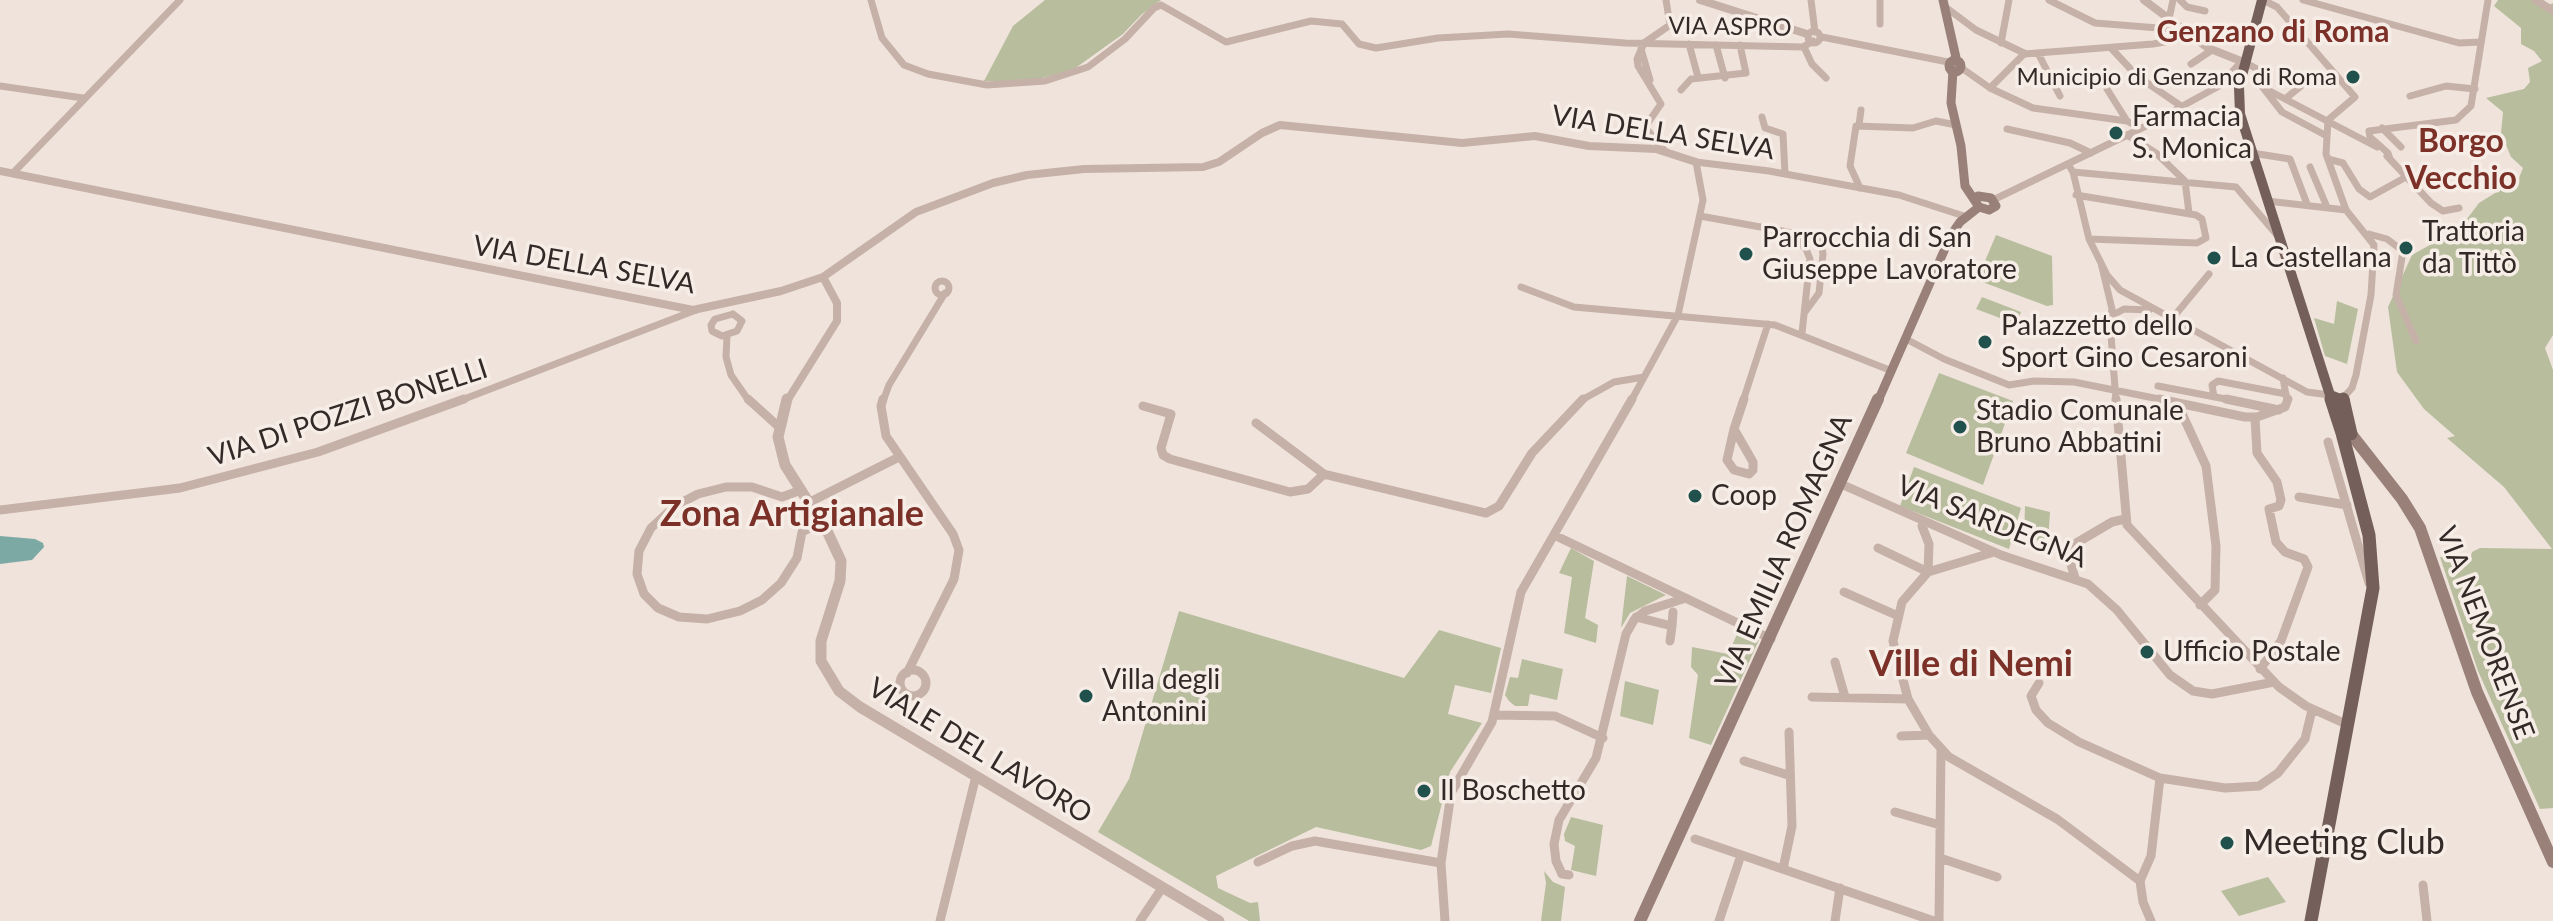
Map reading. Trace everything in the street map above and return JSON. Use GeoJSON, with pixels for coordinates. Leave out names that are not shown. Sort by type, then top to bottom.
{"type":"FeatureCollection","features":[{"type":"Feature","properties":{"kind":"main road"},"geometry":{"type":"LineString","coordinates":[[2263,0],[2243,63],[2239,94],[2242,119],[2330,395],[2346,433]]}},
{"type":"Feature","properties":{"kind":"main road"},"geometry":{"type":"LineString","coordinates":[[1941,2],[1955,66],[1956,104],[1977,202]]}},
{"type":"Feature","properties":{"kind":"main road"},"geometry":{"type":"LineString","coordinates":[[1955,66],[1950,98],[1965,188],[1977,202]]}},
{"type":"Feature","properties":{"kind":"main road"},"geometry":{"type":"LineString","coordinates":[[1977,202],[1985,196],[1993,200]]}},
{"type":"Feature","properties":{"kind":"main road","name":"VIA EMILIA ROMAGNA"},"geometry":{"type":"LineString","coordinates":[[1640,921],[1771,639],[1952,232],[1977,202]]}},
{"type":"Feature","properties":{"kind":"main road"},"geometry":{"type":"LineString","coordinates":[[2311,921],[2372,592],[2369,535],[2346,433],[2343,398],[2330,395]]}},
{"type":"Feature","properties":{"kind":"main road","name":"VIA NEMORENSE"},"geometry":{"type":"LineString","coordinates":[[2346,433],[2402,499],[2420,528],[2477,692],[2553,862]]}},
{"type":"Feature","properties":{"kind":"street"},"geometry":{"type":"LineString","coordinates":[[14,172],[180,0]]}},
{"type":"Feature","properties":{"kind":"street","name":"VIA ASPRO"},"geometry":{"type":"LineString","coordinates":[[871,0],[882,38],[901,63],[924,74],[987,85],[1048,80],[1088,67],[1125,39],[1155,7],[1161,5],[1226,42],[1311,21],[1344,25],[1358,43],[1373,48],[1441,38],[1505,34],[1642,46],[1804,47],[1814,36]]}},
{"type":"Feature","properties":{"kind":"street"},"geometry":{"type":"LineString","coordinates":[[1665,151],[1645,127],[1647,120],[1660,108],[1660,101],[1638,66],[1642,46],[1670,24],[1666,0]]}},
{"type":"Feature","properties":{"kind":"street"},"geometry":{"type":"LineString","coordinates":[[1700,0],[1814,36],[1955,66],[1990,88],[2043,111],[2127,121],[2140,128]]}},
{"type":"Feature","properties":{"kind":"street"},"geometry":{"type":"LineString","coordinates":[[1811,0],[1814,36]]}},
{"type":"Feature","properties":{"kind":"street"},"geometry":{"type":"LineString","coordinates":[[1880,0],[1880,24]]}},
{"type":"Feature","properties":{"kind":"street"},"geometry":{"type":"LineString","coordinates":[[2001,43],[2009,0]]}},
{"type":"Feature","properties":{"kind":"street"},"geometry":{"type":"LineString","coordinates":[[2049,0],[2099,24],[2184,30]]}},
{"type":"Feature","properties":{"kind":"street"},"geometry":{"type":"LineString","coordinates":[[2144,0],[2212,50],[2257,68],[2264,88],[2285,115],[2325,135]]}},
{"type":"Feature","properties":{"kind":"street"},"geometry":{"type":"LineString","coordinates":[[2169,19],[2173,0]]}},
{"type":"Feature","properties":{"kind":"street"},"geometry":{"type":"LineString","coordinates":[[2180,0],[2187,7],[2205,11]]}},
{"type":"Feature","properties":{"kind":"street"},"geometry":{"type":"LineString","coordinates":[[2263,0],[2277,7],[2355,97],[2328,120],[2325,135],[2328,159],[2346,210],[2374,245],[2371,295],[2356,375],[2352,388],[2343,398]]}},
{"type":"Feature","properties":{"kind":"street"},"geometry":{"type":"LineString","coordinates":[[2303,0],[2459,43],[2480,42]]}},
{"type":"Feature","properties":{"kind":"street"},"geometry":{"type":"LineString","coordinates":[[2459,208],[2443,211],[2406,177],[2369,135],[2371,130],[2382,128],[2456,120],[2471,106],[2488,0]]}},
{"type":"Feature","properties":{"kind":"street"},"geometry":{"type":"LineString","coordinates":[[2536,0],[2553,11]]}},
{"type":"Feature","properties":{"kind":"street"},"geometry":{"type":"LineString","coordinates":[[1941,2],[1973,28],[2026,54],[2111,48],[2193,37]]}},
{"type":"Feature","properties":{"kind":"street"},"geometry":{"type":"LineString","coordinates":[[1689,44],[1698,77]]}},
{"type":"Feature","properties":{"kind":"street"},"geometry":{"type":"LineString","coordinates":[[1716,45],[1725,78]]}},
{"type":"Feature","properties":{"kind":"street"},"geometry":{"type":"LineString","coordinates":[[1681,90],[1689,80],[1698,77],[1725,78],[1747,72],[1740,45]]}},
{"type":"Feature","properties":{"kind":"street"},"geometry":{"type":"LineString","coordinates":[[1804,47],[1814,66],[1826,78]]}},
{"type":"Feature","properties":{"kind":"street"},"geometry":{"type":"LineString","coordinates":[[2111,48],[2137,76],[2181,106]]}},
{"type":"Feature","properties":{"kind":"street"},"geometry":{"type":"LineString","coordinates":[[2191,64],[2212,50]]}},
{"type":"Feature","properties":{"kind":"street"},"geometry":{"type":"LineString","coordinates":[[2038,53],[2060,96]]}},
{"type":"Feature","properties":{"kind":"street"},"geometry":{"type":"LineString","coordinates":[[1990,88],[2026,54]]}},
{"type":"Feature","properties":{"kind":"street"},"geometry":{"type":"LineString","coordinates":[[1993,200],[2127,135],[2223,83],[2243,63]]}},
{"type":"Feature","properties":{"kind":"street"},"geometry":{"type":"LineString","coordinates":[[0,86],[83,98]]}},
{"type":"Feature","properties":{"kind":"street"},"geometry":{"type":"LineString","coordinates":[[2285,99],[2301,86]]}},
{"type":"Feature","properties":{"kind":"street"},"geometry":{"type":"LineString","coordinates":[[2410,96],[2449,86],[2475,89]]}},
{"type":"Feature","properties":{"kind":"street"},"geometry":{"type":"LineString","coordinates":[[2264,88],[2328,120],[2390,157]]}},
{"type":"Feature","properties":{"kind":"street"},"geometry":{"type":"LineString","coordinates":[[2107,89],[2112,103],[2127,121]]}},
{"type":"Feature","properties":{"kind":"street"},"geometry":{"type":"LineString","coordinates":[[1860,188],[1850,166],[1855,128],[1859,125],[1861,110]]}},
{"type":"Feature","properties":{"kind":"street"},"geometry":{"type":"LineString","coordinates":[[1762,117],[1765,128],[1782,133],[1785,174]]}},
{"type":"Feature","properties":{"kind":"street"},"geometry":{"type":"LineString","coordinates":[[1859,125],[1911,128],[1936,121],[1956,125]]}},
{"type":"Feature","properties":{"kind":"street","name":"VIA DELLA SELVA"},"geometry":{"type":"LineString","coordinates":[[0,171],[87,191],[697,310],[781,291],[823,277],[916,212],[993,183],[1027,175],[1084,169],[1203,167],[1219,162],[1262,133],[1280,125],[1456,143],[1532,136],[1589,146],[1665,151],[1696,162],[1785,174],[1922,201],[1967,217]]}},
{"type":"Feature","properties":{"kind":"street"},"geometry":{"type":"LineString","coordinates":[[2382,128],[2401,147]]}},
{"type":"Feature","properties":{"kind":"street"},"geometry":{"type":"LineString","coordinates":[[2007,129],[2070,143],[2091,153]]}},
{"type":"Feature","properties":{"kind":"street"},"geometry":{"type":"LineString","coordinates":[[2127,135],[2153,151],[2185,181],[2189,213]]}},
{"type":"Feature","properties":{"kind":"street"},"geometry":{"type":"LineString","coordinates":[[2252,153],[2290,159],[2307,204]]}},
{"type":"Feature","properties":{"kind":"street"},"geometry":{"type":"LineString","coordinates":[[2328,159],[2343,163],[2359,189],[2372,197],[2406,177]]}},
{"type":"Feature","properties":{"kind":"street"},"geometry":{"type":"LineString","coordinates":[[1445,921],[1441,863],[1451,793],[1494,715],[1521,592],[1678,315],[1703,195],[1696,162]]}},
{"type":"Feature","properties":{"kind":"street"},"geometry":{"type":"LineString","coordinates":[[2068,164],[2073,172],[2076,195],[2089,239],[2111,281],[2129,297],[2311,393],[2330,395]]}},
{"type":"Feature","properties":{"kind":"street"},"geometry":{"type":"LineString","coordinates":[[2310,167],[2327,207]]}},
{"type":"Feature","properties":{"kind":"street"},"geometry":{"type":"LineString","coordinates":[[2073,172],[2185,181],[2239,189],[2279,237]]}},
{"type":"Feature","properties":{"kind":"street"},"geometry":{"type":"LineString","coordinates":[[2076,195],[2200,216],[2206,238],[2204,242],[2089,239]]}},
{"type":"Feature","properties":{"kind":"street"},"geometry":{"type":"LineString","coordinates":[[2267,201],[2346,210]]}},
{"type":"Feature","properties":{"kind":"street"},"geometry":{"type":"LineString","coordinates":[[1700,216],[1788,232],[1815,239],[1823,246],[1820,290],[1805,312]]}},
{"type":"Feature","properties":{"kind":"street"},"geometry":{"type":"LineString","coordinates":[[1788,232],[1804,247],[1810,261],[1802,333]]}},
{"type":"Feature","properties":{"kind":"street"},"geometry":{"type":"LineString","coordinates":[[2368,234],[2384,238],[2403,252],[2396,295],[2416,341]]}},
{"type":"Feature","properties":{"kind":"street"},"geometry":{"type":"LineString","coordinates":[[1804,247],[1808,240],[1815,239]]}},
{"type":"Feature","properties":{"kind":"street"},"geometry":{"type":"LineString","coordinates":[[2101,263],[2112,312],[2125,519],[2137,538],[2274,682],[2312,710],[2348,725]]}},
{"type":"Feature","properties":{"kind":"street"},"geometry":{"type":"LineString","coordinates":[[2171,320],[2209,274]]}},
{"type":"Feature","properties":{"kind":"street"},"geometry":{"type":"LineString","coordinates":[[727,335],[726,362],[731,375],[750,403],[779,427],[791,392],[837,323],[837,303],[823,277]]}},
{"type":"Feature","properties":{"kind":"street"},"geometry":{"type":"LineString","coordinates":[[1521,287],[1574,307],[1768,324],[1802,333],[1892,371]]}},
{"type":"Feature","properties":{"kind":"street"},"geometry":{"type":"LineString","coordinates":[[907,673],[954,579],[959,553],[955,536],[899,457],[883,428],[882,399],[945,293]]}},
{"type":"Feature","properties":{"kind":"street"},"geometry":{"type":"LineString","coordinates":[[2112,312],[2129,297]]}},
{"type":"Feature","properties":{"kind":"street"},"geometry":{"type":"LineString","coordinates":[[2112,312],[2124,309],[2153,310]]}},
{"type":"Feature","properties":{"kind":"street","name":"VIA DI POZZI BONELLI"},"geometry":{"type":"LineString","coordinates":[[0,510],[188,487],[318,452],[552,368],[697,310]]}},
{"type":"Feature","properties":{"kind":"street"},"geometry":{"type":"LineString","coordinates":[[1734,429],[1753,462],[1753,470],[1749,474],[1738,472],[1727,460],[1734,429],[1768,324]]}},
{"type":"Feature","properties":{"kind":"street"},"geometry":{"type":"LineString","coordinates":[[1903,344],[1922,347],[2009,385],[2060,381],[2255,418],[2287,405],[2283,378]]}},
{"type":"Feature","properties":{"kind":"street"},"geometry":{"type":"LineString","coordinates":[[1256,423],[1324,474],[1490,512],[1500,504],[1534,450],[1579,402],[1614,382],[1644,377]]}},
{"type":"Feature","properties":{"kind":"street"},"geometry":{"type":"LineString","coordinates":[[2214,397],[2212,384],[2218,381],[2286,394]]}},
{"type":"Feature","properties":{"kind":"street"},"geometry":{"type":"LineString","coordinates":[[2158,386],[2279,410]]}},
{"type":"Feature","properties":{"kind":"street"},"geometry":{"type":"LineString","coordinates":[[2178,405],[2206,466],[2217,552],[2215,590],[2212,597],[2200,605]]}},
{"type":"Feature","properties":{"kind":"street"},"geometry":{"type":"LineString","coordinates":[[1143,406],[1171,415],[1161,448],[1168,458],[1290,492],[1308,489],[1324,474]]}},
{"type":"Feature","properties":{"kind":"street"},"geometry":{"type":"LineString","coordinates":[[2255,418],[2258,456],[2277,482],[2281,501],[2279,506],[2269,509],[2275,540],[2285,552],[2304,559],[2308,567],[2281,641],[2260,669]]}},
{"type":"Feature","properties":{"kind":"street","name":"VIALE DEL LAVORO"},"geometry":{"type":"LineString","coordinates":[[779,427],[782,459],[821,522],[842,567],[821,641],[821,661],[828,676],[856,705],[1219,921]]}},
{"type":"Feature","properties":{"kind":"street"},"geometry":{"type":"LineString","coordinates":[[2328,442],[2372,592]]}},
{"type":"Feature","properties":{"kind":"street"},"geometry":{"type":"LineString","coordinates":[[808,503],[899,457]]}},
{"type":"Feature","properties":{"kind":"street","name":"VIA SARDEGNA"},"geometry":{"type":"LineString","coordinates":[[1841,484],[2010,559],[2075,578],[2105,597],[2165,669],[2189,690],[2212,694],[2274,682]]}},
{"type":"Feature","properties":{"kind":"street"},"geometry":{"type":"LineString","coordinates":[[801,490],[782,497],[752,487],[720,488],[698,494],[675,506],[651,528],[639,551],[637,574],[644,594],[658,608],[679,617],[707,619],[740,611],[762,600],[781,583],[797,558],[802,532],[821,522]]}},
{"type":"Feature","properties":{"kind":"street"},"geometry":{"type":"LineString","coordinates":[[2299,497],[2347,505]]}},
{"type":"Feature","properties":{"kind":"street"},"geometry":{"type":"LineString","coordinates":[[2075,578],[2069,558],[2073,545],[2112,522],[2125,519]]}},
{"type":"Feature","properties":{"kind":"street"},"geometry":{"type":"LineString","coordinates":[[1922,526],[1929,544],[1928,572]]}},
{"type":"Feature","properties":{"kind":"street"},"geometry":{"type":"LineString","coordinates":[[1554,535],[1771,639]]}},
{"type":"Feature","properties":{"kind":"street"},"geometry":{"type":"LineString","coordinates":[[1878,548],[1928,572]]}},
{"type":"Feature","properties":{"kind":"street"},"geometry":{"type":"LineString","coordinates":[[1991,553],[1928,572],[1908,592],[1896,615],[1895,653],[1908,699],[1941,750],[2057,819],[2140,881]]}},
{"type":"Feature","properties":{"kind":"street"},"geometry":{"type":"LineString","coordinates":[[1844,592],[1896,615]]}},
{"type":"Feature","properties":{"kind":"street"},"geometry":{"type":"LineString","coordinates":[[1569,875],[1562,874],[1556,861],[1554,844],[1559,820],[1593,766],[1603,738],[1620,651],[1636,617],[1655,607],[1686,598]]}},
{"type":"Feature","properties":{"kind":"street"},"geometry":{"type":"LineString","coordinates":[[1670,641],[1673,612]]}},
{"type":"Feature","properties":{"kind":"street"},"geometry":{"type":"LineString","coordinates":[[1636,617],[1672,626]]}},
{"type":"Feature","properties":{"kind":"street"},"geometry":{"type":"LineString","coordinates":[[1835,662],[1845,697]]}},
{"type":"Feature","properties":{"kind":"street"},"geometry":{"type":"LineString","coordinates":[[2039,683],[2031,693],[2032,701],[2048,723],[2087,746],[2160,778],[2230,788],[2263,784],[2278,773],[2301,745],[2308,732],[2312,710]]}},
{"type":"Feature","properties":{"kind":"street"},"geometry":{"type":"LineString","coordinates":[[1812,697],[1908,699]]}},
{"type":"Feature","properties":{"kind":"street"},"geometry":{"type":"LineString","coordinates":[[1494,715],[1555,716],[1603,738]]}},
{"type":"Feature","properties":{"kind":"street"},"geometry":{"type":"LineString","coordinates":[[1783,869],[1792,826],[1789,732]]}},
{"type":"Feature","properties":{"kind":"street"},"geometry":{"type":"LineString","coordinates":[[1901,736],[1929,735]]}},
{"type":"Feature","properties":{"kind":"street"},"geometry":{"type":"LineString","coordinates":[[1695,839],[1936,921],[1941,750]]}},
{"type":"Feature","properties":{"kind":"street"},"geometry":{"type":"LineString","coordinates":[[1744,761],[1788,775]]}},
{"type":"Feature","properties":{"kind":"street"},"geometry":{"type":"LineString","coordinates":[[940,921],[976,776]]}},
{"type":"Feature","properties":{"kind":"street"},"geometry":{"type":"LineString","coordinates":[[2151,921],[2143,902],[2140,881],[2151,856],[2160,778]]}},
{"type":"Feature","properties":{"kind":"street"},"geometry":{"type":"LineString","coordinates":[[1895,812],[1940,825]]}},
{"type":"Feature","properties":{"kind":"street"},"geometry":{"type":"LineString","coordinates":[[1258,862],[1292,846],[1315,841],[1441,863]]}},
{"type":"Feature","properties":{"kind":"street"},"geometry":{"type":"LineString","coordinates":[[1940,858],[1997,877]]}},
{"type":"Feature","properties":{"kind":"street"},"geometry":{"type":"LineString","coordinates":[[1719,921],[1739,861]]}},
{"type":"Feature","properties":{"kind":"street"},"geometry":{"type":"LineString","coordinates":[[2423,885],[2427,921]]}},
{"type":"Feature","properties":{"kind":"street"},"geometry":{"type":"LineString","coordinates":[[1140,921],[1162,888]]}},
{"type":"Feature","properties":{"kind":"street"},"geometry":{"type":"LineString","coordinates":[[1835,921],[1840,888]]}},
{"type":"Feature","properties":{"kind":"green space"},"geometry":{"type":"Polygon","coordinates":[[[1045,0],[1161,0],[1123,34],[1074,69],[1032,81],[984,81],[1013,26],[1045,0]]]}},
{"type":"Feature","properties":{"kind":"green space"},"geometry":{"type":"Polygon","coordinates":[[[2498,0],[2533,0],[2545,7],[2553,3],[2553,335],[2545,348],[2553,370],[2553,808],[2540,809],[2478,671],[2440,557],[2470,560],[2472,552],[2480,548],[2552,549],[2504,487],[2447,438],[2455,436],[2424,409],[2397,372],[2388,307],[2412,255],[2460,228],[2479,203],[2519,178],[2523,168],[2511,157],[2501,133],[2503,112],[2486,98],[2524,89],[2530,82],[2528,68],[2542,61],[2534,51],[2521,44],[2521,28],[2494,6],[2498,0]]]}},
{"type":"Feature","properties":{"kind":"green space"},"geometry":{"type":"Polygon","coordinates":[[[1996,235],[2052,256],[2053,305],[2047,306],[1977,280],[1996,235]]]}},
{"type":"Feature","properties":{"kind":"green space"},"geometry":{"type":"Polygon","coordinates":[[[1982,297],[2021,312],[2016,324],[1976,309],[1982,297]]]}},
{"type":"Feature","properties":{"kind":"green space"},"geometry":{"type":"Polygon","coordinates":[[[2337,301],[2358,309],[2347,364],[2325,356],[2314,318],[2334,324],[2337,301]]]}},
{"type":"Feature","properties":{"kind":"green space","name":"Stadio Comunale Bruno Abbatini"},"geometry":{"type":"Polygon","coordinates":[[[1939,373],[2013,401],[1983,485],[1906,453],[1939,373]]]}},
{"type":"Feature","properties":{"kind":"green space"},"geometry":{"type":"Polygon","coordinates":[[[1914,467],[2021,508],[2009,549],[1900,506],[1914,467]]]}},
{"type":"Feature","properties":{"kind":"green space"},"geometry":{"type":"Polygon","coordinates":[[[2025,506],[2050,512],[2048,543],[2024,537],[2025,506]]]}},
{"type":"Feature","properties":{"kind":"green space"},"geometry":{"type":"Polygon","coordinates":[[[1571,548],[1594,561],[1585,618],[1598,625],[1596,643],[1564,633],[1572,577],[1559,573],[1571,548]]]}},
{"type":"Feature","properties":{"kind":"green space"},"geometry":{"type":"Polygon","coordinates":[[[1627,576],[1666,595],[1630,613],[1621,628],[1627,576]]]}},
{"type":"Feature","properties":{"kind":"green space"},"geometry":{"type":"Polygon","coordinates":[[[1179,611],[1404,678],[1439,630],[1501,648],[1491,693],[1455,685],[1448,714],[1482,723],[1450,772],[1431,846],[1421,850],[1316,827],[1216,876],[1218,888],[1250,903],[1258,902],[1260,921],[1249,921],[1098,832],[1129,779],[1179,611]]]}},
{"type":"Feature","properties":{"kind":"green space"},"geometry":{"type":"Polygon","coordinates":[[[1739,630],[1759,640],[1711,745],[1689,738],[1698,675],[1691,667],[1692,647],[1728,654],[1739,630]]]}},
{"type":"Feature","properties":{"kind":"green space"},"geometry":{"type":"Polygon","coordinates":[[[1522,659],[1563,669],[1557,700],[1530,694],[1528,706],[1515,706],[1509,701],[1505,695],[1510,677],[1518,678],[1522,659]]]}},
{"type":"Feature","properties":{"kind":"green space"},"geometry":{"type":"Polygon","coordinates":[[[1625,681],[1659,690],[1653,725],[1620,716],[1625,681]]]}},
{"type":"Feature","properties":{"kind":"green space"},"geometry":{"type":"Polygon","coordinates":[[[1571,817],[1603,825],[1596,876],[1571,870],[1575,846],[1565,841],[1564,834],[1571,817]]]}},
{"type":"Feature","properties":{"kind":"green space"},"geometry":{"type":"Polygon","coordinates":[[[1544,871],[1553,882],[1565,887],[1561,921],[1541,921],[1546,883],[1544,871]]]}},
{"type":"Feature","properties":{"kind":"green space"},"geometry":{"type":"Polygon","coordinates":[[[2268,877],[2286,902],[2239,916],[2221,891],[2268,877]]]}},
{"type":"Feature","properties":{"kind":"water"},"geometry":{"type":"Polygon","coordinates":[[[0,536],[35,539],[44,547],[32,560],[0,564],[0,536]]]}},
{"type":"Feature","properties":{"kind":"place","name":"Municipio di Genzano di Roma"},"geometry":{"type":"Point","coordinates":[2353,77]}},
{"type":"Feature","properties":{"kind":"place","name":"Farmacia S. Monica"},"geometry":{"type":"Point","coordinates":[2116,133]}},
{"type":"Feature","properties":{"kind":"place","name":"Trattoria da Tittò"},"geometry":{"type":"Point","coordinates":[2406,248]}},
{"type":"Feature","properties":{"kind":"place","name":"Parrocchia di San Giuseppe Lavoratore"},"geometry":{"type":"Point","coordinates":[1746,254]}},
{"type":"Feature","properties":{"kind":"place","name":"La Castellana"},"geometry":{"type":"Point","coordinates":[2214,258]}},
{"type":"Feature","properties":{"kind":"place","name":"Palazzetto dello Sport Gino Cesaroni"},"geometry":{"type":"Point","coordinates":[1985,342]}},
{"type":"Feature","properties":{"kind":"place","name":"Stadio Comunale Bruno Abbatini"},"geometry":{"type":"Point","coordinates":[1960,427]}},
{"type":"Feature","properties":{"kind":"place","name":"Coop"},"geometry":{"type":"Point","coordinates":[1695,496]}},
{"type":"Feature","properties":{"kind":"place","name":"Ufficio Postale"},"geometry":{"type":"Point","coordinates":[2147,652]}},
{"type":"Feature","properties":{"kind":"place","name":"Villa degli Antonini"},"geometry":{"type":"Point","coordinates":[1086,696]}},
{"type":"Feature","properties":{"kind":"place","name":"Il Boschetto"},"geometry":{"type":"Point","coordinates":[1424,791]}},
{"type":"Feature","properties":{"kind":"place","name":"Meeting Club"},"geometry":{"type":"Point","coordinates":[2227,843]}},
{"type":"Feature","properties":{"kind":"district","name":"Genzano di Roma"},"geometry":{"type":"Point","coordinates":[2273,32]}},
{"type":"Feature","properties":{"kind":"district","name":"Borgo Vecchio"},"geometry":{"type":"Point","coordinates":[2461,160]}},
{"type":"Feature","properties":{"kind":"district","name":"Zona Artigianale"},"geometry":{"type":"Point","coordinates":[792,514]}},
{"type":"Feature","properties":{"kind":"district","name":"Ville di Nemi"},"geometry":{"type":"Point","coordinates":[1971,664]}}]}
